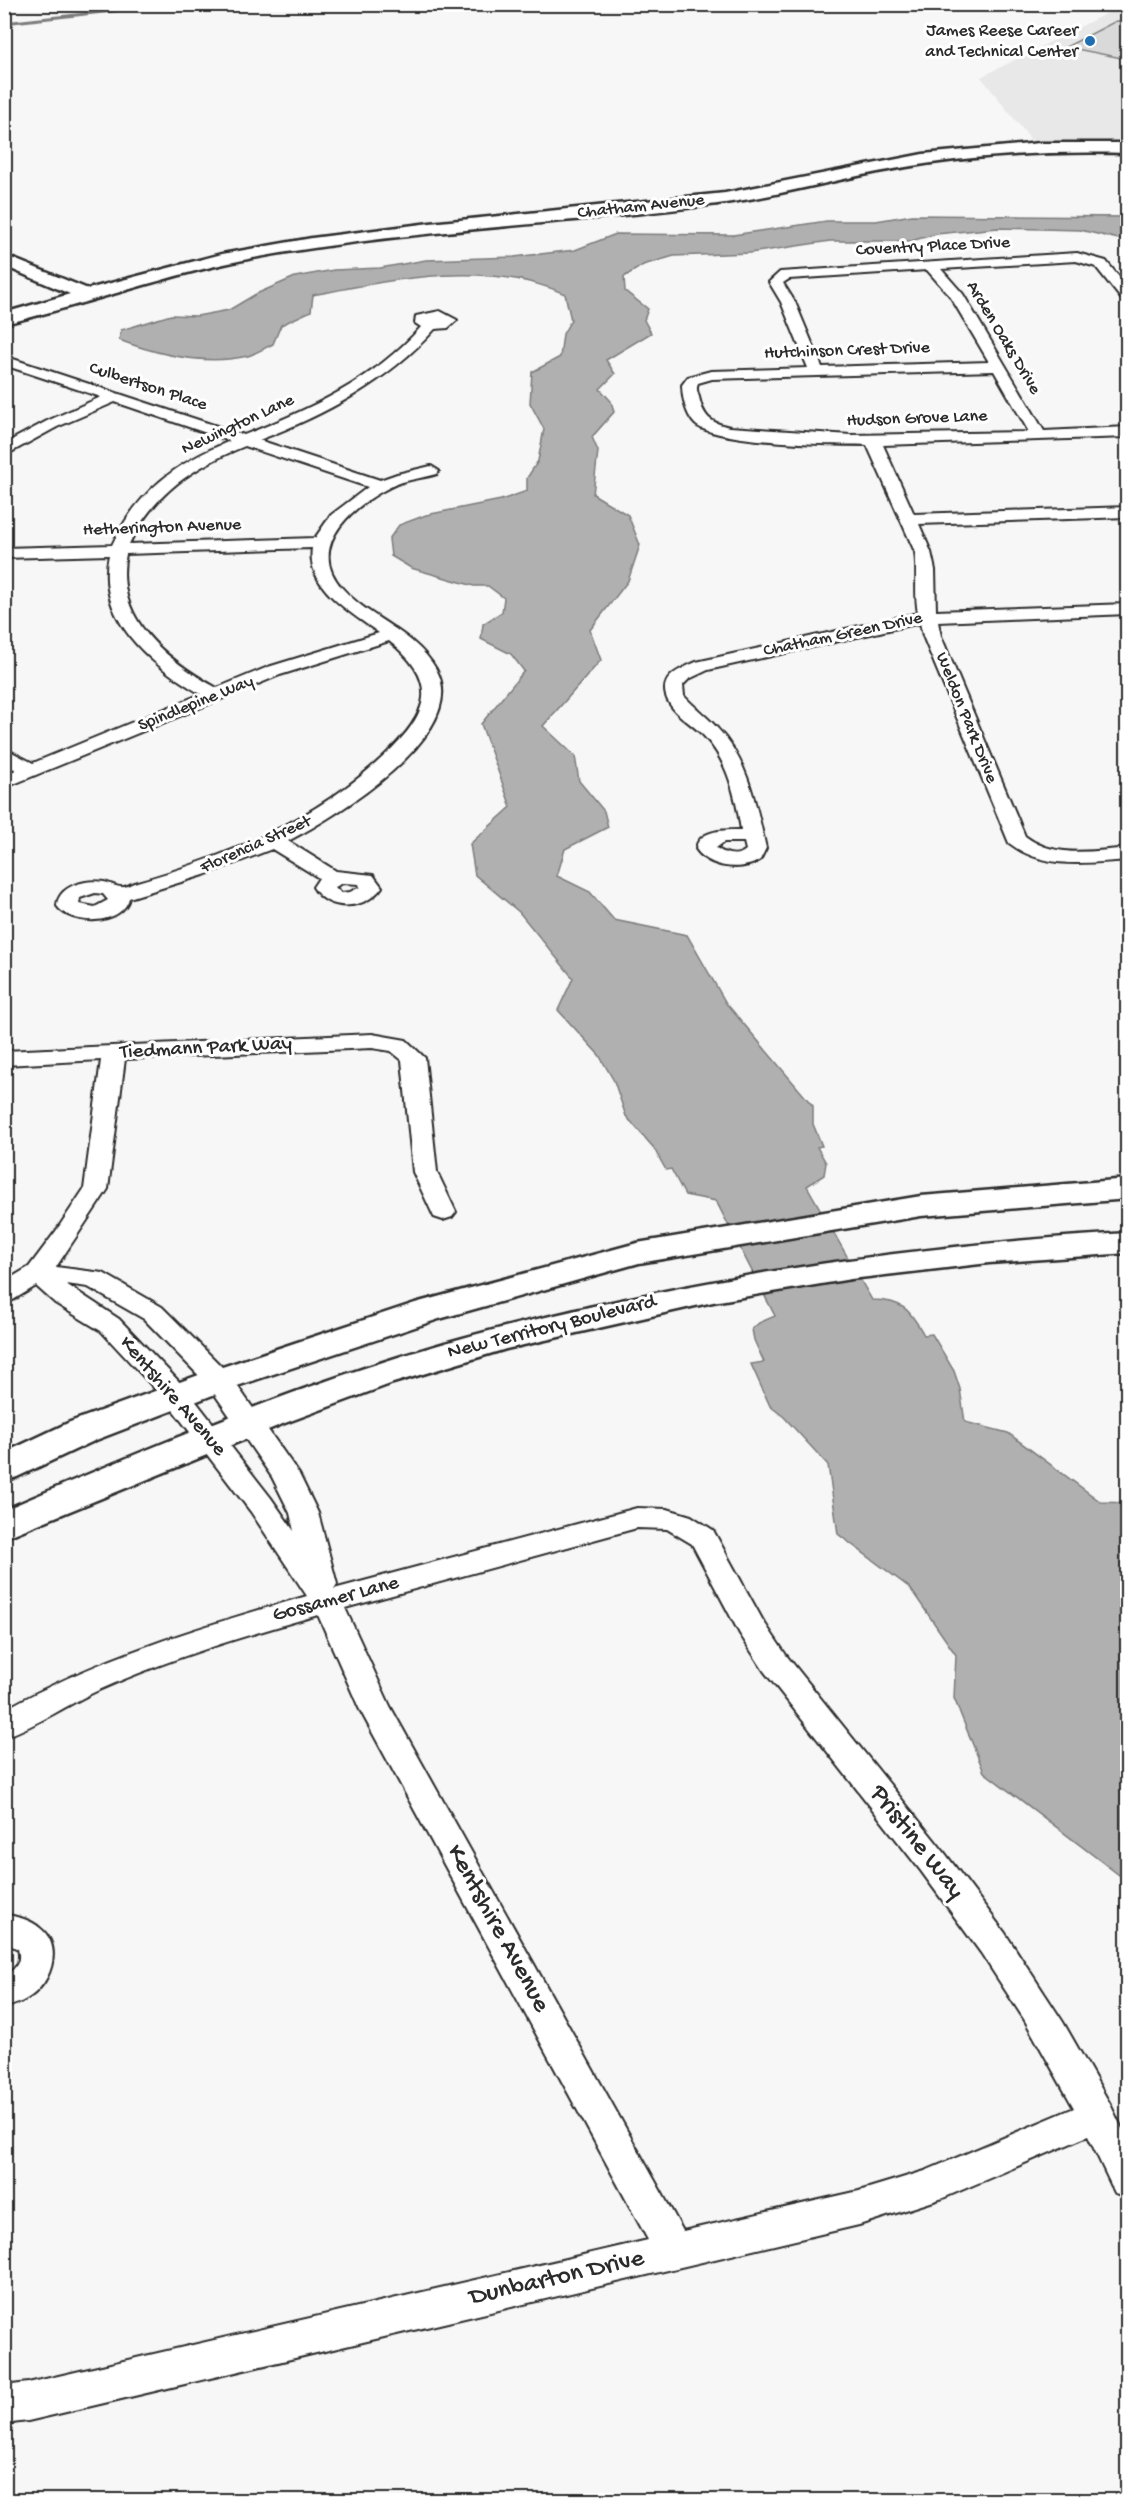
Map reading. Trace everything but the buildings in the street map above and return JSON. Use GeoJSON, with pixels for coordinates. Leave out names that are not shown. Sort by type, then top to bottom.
{"type":"FeatureCollection","features":[{"type":"Feature","properties":{"kind":"street","name":"Chatham Avenue"},"geometry":{"type":"LineString","coordinates":[[4,319],[155,278],[196,273],[332,247],[468,230],[721,204],[935,163],[1055,150],[1128,148]]}},
{"type":"Feature","properties":{"kind":"street","name":"Chatham Avenue"},"geometry":{"type":"LineString","coordinates":[[1055,150],[1128,153]]}},
{"type":"Feature","properties":{"kind":"street","name":"Coventry Place Drive"},"geometry":{"type":"LineString","coordinates":[[817,372],[788,302],[777,284],[776,280],[782,276],[798,273],[1063,257],[1086,258],[1101,264],[1128,298]]}},
{"type":"Feature","properties":{"kind":"street"},"geometry":{"type":"LineString","coordinates":[[4,260],[87,296]]}},
{"type":"Feature","properties":{"kind":"street","name":"Arden Oaks Drive"},"geometry":{"type":"LineString","coordinates":[[930,265],[956,294],[1039,435]]}},
{"type":"Feature","properties":{"kind":"street","name":"Newington Lane"},"geometry":{"type":"LineString","coordinates":[[216,695],[165,662],[132,628],[115,595],[117,555],[123,534],[134,516],[168,481],[193,464],[244,440],[309,414],[334,400],[400,357],[431,325]]}},
{"type":"Feature","properties":{"kind":"street","name":"Culbertson Place"},"geometry":{"type":"LineString","coordinates":[[4,360],[381,486]]}},
{"type":"Feature","properties":{"kind":"street","name":"Hutchinson Crest Drive"},"geometry":{"type":"LineString","coordinates":[[708,425],[698,418],[689,389],[689,385],[696,379],[722,374],[998,366]]}},
{"type":"Feature","properties":{"kind":"street"},"geometry":{"type":"LineString","coordinates":[[4,451],[52,424],[114,397]]}},
{"type":"Feature","properties":{"kind":"street","name":"Hudson Grove Lane"},"geometry":{"type":"LineString","coordinates":[[708,425],[802,439],[873,441],[1128,432]]}},
{"type":"Feature","properties":{"kind":"street","name":"Weldon Park Drive"},"geometry":{"type":"LineString","coordinates":[[873,441],[925,560],[925,602],[932,636],[1014,835],[1021,843],[1034,851],[1059,857],[1128,854]]}},
{"type":"Feature","properties":{"kind":"street"},"geometry":{"type":"LineString","coordinates":[[320,548],[321,538],[340,514],[381,486],[398,478],[431,471]]}},
{"type":"Feature","properties":{"kind":"street"},"geometry":{"type":"LineString","coordinates":[[910,523],[1128,512]]}},
{"type":"Feature","properties":{"kind":"street"},"geometry":{"type":"LineString","coordinates":[[910,523],[1128,520]]}},
{"type":"Feature","properties":{"kind":"street","name":"Hetherington Avenue"},"geometry":{"type":"LineString","coordinates":[[4,564],[117,555],[320,548]]}},
{"type":"Feature","properties":{"kind":"street","name":"Florencia Street"},"geometry":{"type":"LineString","coordinates":[[117,894],[191,874],[306,825],[355,792],[384,768],[425,723],[434,690],[428,671],[416,654],[337,593],[324,575],[320,548]]}},
{"type":"Feature","properties":{"kind":"street","name":"Hetherington Avenue"},"geometry":{"type":"LineString","coordinates":[[4,553],[117,555]]}},
{"type":"Feature","properties":{"kind":"street","name":"Chatham Green Drive"},"geometry":{"type":"LineString","coordinates":[[752,836],[744,789],[731,760],[712,733],[675,697],[675,684],[682,675],[702,666],[927,616],[1128,609]]}},
{"type":"Feature","properties":{"kind":"street","name":"Spindlepine Way"},"geometry":{"type":"LineString","coordinates":[[4,782],[274,671],[390,635]]}},
{"type":"Feature","properties":{"kind":"street"},"geometry":{"type":"LineString","coordinates":[[4,754],[32,771]]}},
{"type":"Feature","properties":{"kind":"street"},"geometry":{"type":"LineString","coordinates":[[273,841],[333,878]]}},
{"type":"Feature","properties":{"kind":"street","name":"Tiedmann Park Way"},"geometry":{"type":"LineString","coordinates":[[4,1058],[372,1041],[398,1045],[413,1058],[425,1172],[443,1212]]}},
{"type":"Feature","properties":{"kind":"street"},"geometry":{"type":"LineString","coordinates":[[4,1294],[38,1273],[66,1236],[96,1189],[114,1053]]}},
{"type":"Feature","properties":{"kind":"street"},"geometry":{"type":"LineString","coordinates":[[4,1468],[83,1431],[219,1380],[438,1308],[637,1253],[839,1218],[1011,1197],[1128,1189]]}},
{"type":"Feature","properties":{"kind":"street","name":"New Territory Boulevard"},"geometry":{"type":"LineString","coordinates":[[4,1525],[211,1438],[423,1362],[487,1342],[665,1299],[746,1285],[944,1255],[1128,1243]]}},
{"type":"Feature","properties":{"kind":"street","name":"Kentshire Avenue"},"geometry":{"type":"LineString","coordinates":[[38,1273],[94,1279],[153,1312],[219,1380],[285,1474],[304,1513],[327,1602]]}},
{"type":"Feature","properties":{"kind":"street","name":"Kentshire Avenue"},"geometry":{"type":"LineString","coordinates":[[38,1273],[64,1298],[110,1325],[177,1395],[261,1505],[327,1602],[375,1708],[674,2252]]}},
{"type":"Feature","properties":{"kind":"street","name":"Gossamer Lane"},"geometry":{"type":"LineString","coordinates":[[4,1725],[113,1670],[219,1631],[637,1518],[667,1519],[681,1523]]}},
{"type":"Feature","properties":{"kind":"street","name":"Pristine Way"},"geometry":{"type":"LineString","coordinates":[[681,1523],[703,1537],[751,1626],[775,1663],[971,1912],[1022,1987],[1097,2115],[1128,2181]]}},
{"type":"Feature","properties":{"kind":"street"},"geometry":{"type":"LineString","coordinates":[[4,1928],[17,1930],[29,1937],[36,1947],[38,1960],[32,1973],[22,1985],[4,1993]]}},
{"type":"Feature","properties":{"kind":"street","name":"Dunbarton Drive"},"geometry":{"type":"LineString","coordinates":[[4,2404],[28,2402],[859,2208],[930,2186],[1097,2115]]}},
{"type":"Feature","properties":{"kind":"shaded area","name":"James Reese Career and Technical Center"},"geometry":{"type":"Polygon","coordinates":[[[1127,5],[1127,146],[1035,145],[981,77],[1127,5]]]}},
{"type":"Feature","properties":{"kind":"shaded area"},"geometry":{"type":"Polygon","coordinates":[[[1116,21],[1127,22],[1127,59],[1066,47],[1116,21]]]}},
{"type":"Feature","properties":{"kind":"shaded area"},"geometry":{"type":"Polygon","coordinates":[[[912,215],[1127,217],[1127,241],[1080,230],[998,228],[936,234],[911,241],[830,241],[750,253],[674,256],[643,265],[624,277],[625,291],[648,309],[644,320],[651,333],[606,360],[615,374],[600,389],[611,401],[614,412],[592,437],[598,451],[593,494],[628,515],[640,545],[628,581],[590,630],[601,660],[543,726],[575,756],[579,781],[604,811],[608,827],[565,849],[557,876],[590,892],[614,920],[687,935],[726,1003],[813,1106],[813,1124],[822,1146],[817,1147],[826,1163],[824,1175],[807,1186],[872,1300],[898,1304],[910,1313],[924,1335],[932,1334],[954,1371],[960,1389],[965,1422],[1008,1433],[1101,1502],[1127,1503],[1127,1881],[984,1772],[954,1698],[956,1655],[910,1588],[838,1534],[828,1465],[784,1417],[770,1406],[751,1364],[764,1362],[754,1340],[752,1329],[775,1316],[716,1201],[685,1195],[671,1169],[666,1170],[653,1147],[626,1116],[614,1081],[599,1055],[558,1010],[573,978],[519,912],[475,875],[470,844],[511,807],[481,724],[524,671],[511,654],[481,639],[483,624],[502,612],[504,598],[488,586],[474,586],[411,568],[391,556],[389,539],[399,525],[426,515],[501,500],[527,491],[527,478],[538,461],[544,429],[530,403],[532,372],[560,357],[563,334],[571,320],[565,294],[535,283],[504,277],[440,275],[408,278],[313,295],[311,311],[281,325],[273,344],[248,356],[215,360],[198,359],[166,354],[119,340],[121,330],[171,315],[197,316],[229,310],[256,294],[295,277],[334,270],[380,268],[426,260],[514,257],[575,250],[616,234],[733,235],[827,221],[876,221],[912,215]]]}},
{"type":"Feature","properties":{"kind":"waterway"},"geometry":{"type":"LineString","coordinates":[[4,23],[176,4]]}},
{"type":"Feature","properties":{"kind":"place","name":"James Reese Career and Technical Center"},"geometry":{"type":"Point","coordinates":[1090,41]}}]}
